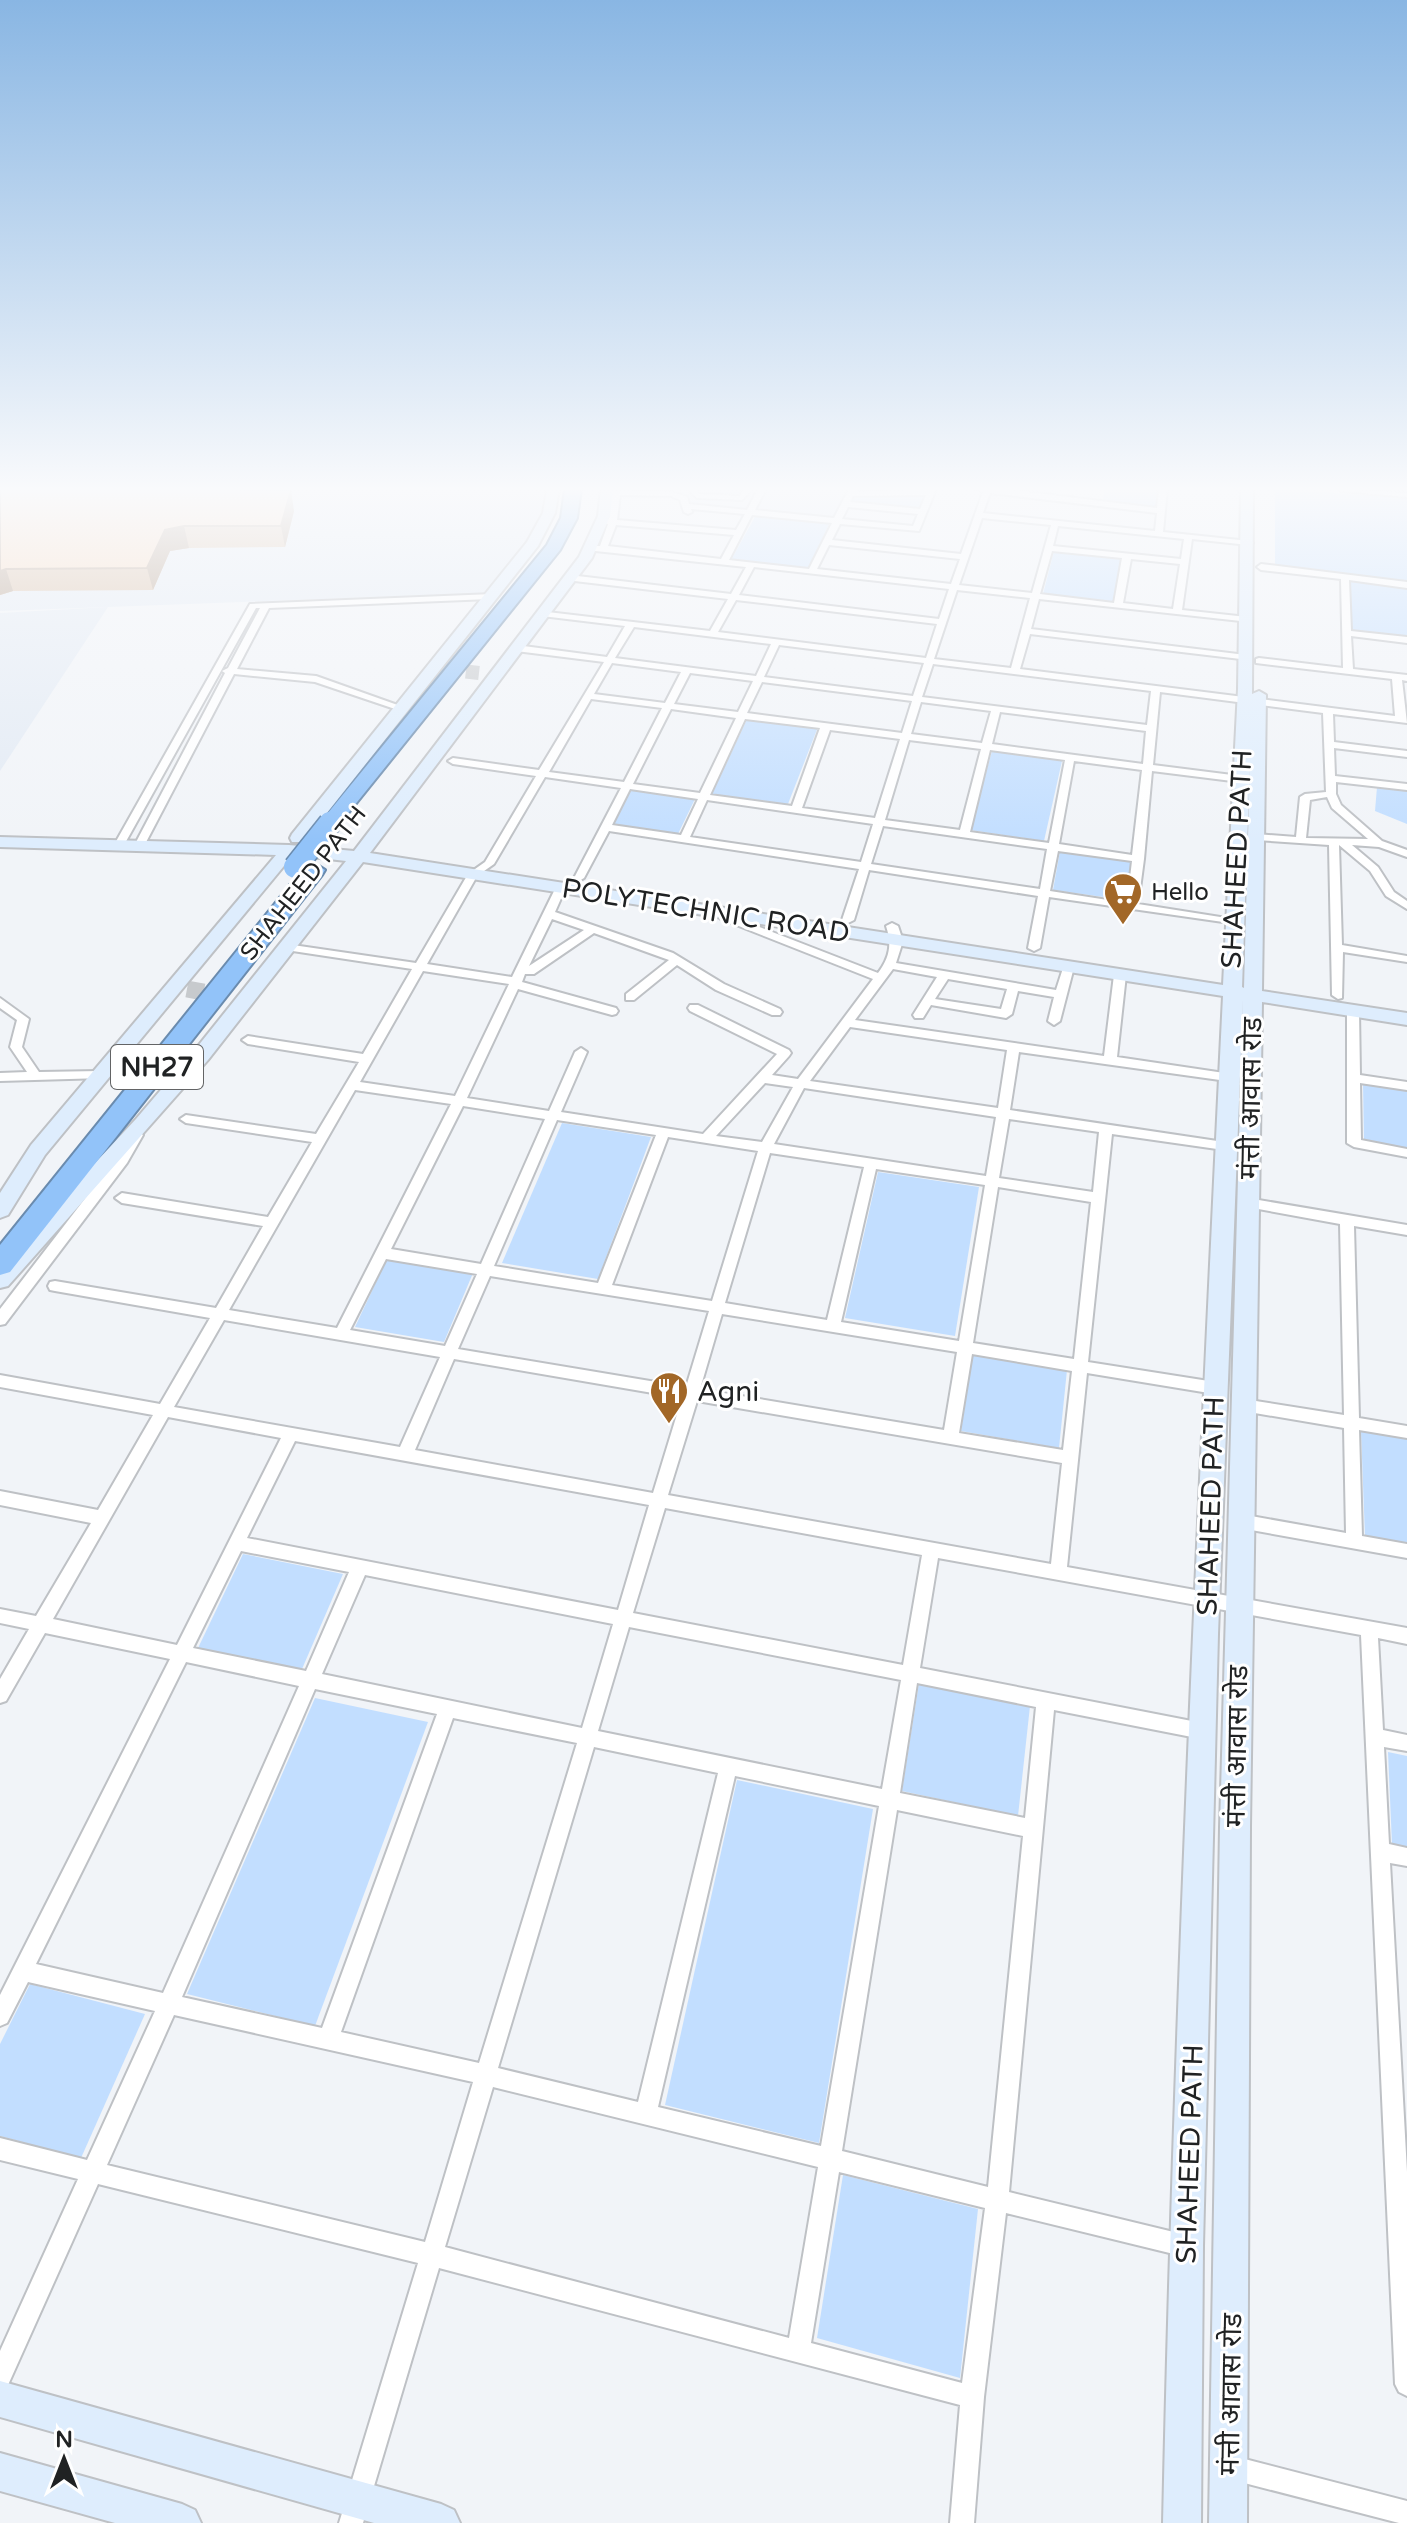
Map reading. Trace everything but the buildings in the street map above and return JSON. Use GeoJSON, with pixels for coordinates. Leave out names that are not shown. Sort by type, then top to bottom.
{"type":"FeatureCollection","features":[{"type":"Feature","properties":{"kind":"highway","name":"SHAHEED PATH"},"geometry":{"type":"LineString","coordinates":[[339,824],[508,607]]}},
{"type":"Feature","properties":{"kind":"highway","name":"SHAHEED PATH"},"geometry":{"type":"LineString","coordinates":[[0,1236],[299,856],[339,824],[518,607]]}},
{"type":"Feature","properties":{"kind":"highway","name":"SHAHEED PATH"},"geometry":{"type":"LineString","coordinates":[[0,1265],[299,856]]}},
{"type":"Feature","properties":{"kind":"street"},"geometry":{"type":"LineString","coordinates":[[0,829],[122,839],[250,610],[296,607]]}},
{"type":"Feature","properties":{"kind":"street"},"geometry":{"type":"LineString","coordinates":[[0,1195],[100,1075],[299,856],[401,708],[439,668],[483,607]]}},
{"type":"Feature","properties":{"kind":"street"},"geometry":{"type":"LineString","coordinates":[[0,1280],[37,1236],[143,1124],[244,1000],[361,851],[487,674],[516,648],[547,607]]}},
{"type":"Feature","properties":{"kind":"street"},"geometry":{"type":"LineString","coordinates":[[713,634],[728,607]]}},
{"type":"Feature","properties":{"kind":"street"},"geometry":{"type":"LineString","coordinates":[[809,607],[943,622]]}},
{"type":"Feature","properties":{"kind":"street"},"geometry":{"type":"LineString","coordinates":[[848,920],[948,607]]}},
{"type":"Feature","properties":{"kind":"street"},"geometry":{"type":"LineString","coordinates":[[1015,672],[1032,607]]}},
{"type":"Feature","properties":{"kind":"street"},"geometry":{"type":"LineString","coordinates":[[1125,607],[1247,620]]}},
{"type":"Feature","properties":{"kind":"street"},"geometry":{"type":"LineString","coordinates":[[1177,612],[1178,607]]}},
{"type":"Feature","properties":{"kind":"street"},"geometry":{"type":"LineString","coordinates":[[1247,607],[1252,659]]}},
{"type":"Feature","properties":{"kind":"street","name":"मंत्ती आवास रोड"},"geometry":{"type":"LineString","coordinates":[[1228,2523],[1240,1521],[1247,1203],[1241,987],[1256,837],[1251,701],[1257,607]]}},
{"type":"Feature","properties":{"kind":"street"},"geometry":{"type":"LineString","coordinates":[[1346,607],[1348,671]]}},
{"type":"Feature","properties":{"kind":"street"},"geometry":{"type":"LineString","coordinates":[[141,840],[265,608]]}},
{"type":"Feature","properties":{"kind":"street"},"geometry":{"type":"LineString","coordinates":[[542,613],[1404,719],[1402,677],[1026,631]]}},
{"type":"Feature","properties":{"kind":"street"},"geometry":{"type":"LineString","coordinates":[[0,1695],[419,968],[543,774],[631,624]]}},
{"type":"Feature","properties":{"kind":"street"},"geometry":{"type":"LineString","coordinates":[[1347,633],[1407,640]]}},
{"type":"Feature","properties":{"kind":"street"},"geometry":{"type":"LineString","coordinates":[[684,839],[776,642]]}},
{"type":"Feature","properties":{"kind":"street"},"geometry":{"type":"LineString","coordinates":[[516,648],[1152,729]]}},
{"type":"Feature","properties":{"kind":"street"},"geometry":{"type":"LineString","coordinates":[[579,878],[687,670]]}},
{"type":"Feature","properties":{"kind":"street"},"geometry":{"type":"LineString","coordinates":[[218,671],[316,679],[401,708]]}},
{"type":"Feature","properties":{"kind":"street"},"geometry":{"type":"LineString","coordinates":[[1132,906],[1156,689]]}},
{"type":"Feature","properties":{"kind":"street"},"geometry":{"type":"LineString","coordinates":[[588,696],[1240,779]]}},
{"type":"Feature","properties":{"kind":"street","name":"SHAHEED PATH"},"geometry":{"type":"LineString","coordinates":[[1182,2523],[1186,2246],[1206,1599],[1227,1077],[1241,987],[1233,922],[1240,779],[1251,701]]}},
{"type":"Feature","properties":{"kind":"street"},"geometry":{"type":"LineString","coordinates":[[964,834],[996,709]]}},
{"type":"Feature","properties":{"kind":"street"},"geometry":{"type":"LineString","coordinates":[[1328,710],[1331,794],[1336,806],[1377,842],[1407,854]]}},
{"type":"Feature","properties":{"kind":"street"},"geometry":{"type":"LineString","coordinates":[[796,810],[826,726]]}},
{"type":"Feature","properties":{"kind":"street"},"geometry":{"type":"LineString","coordinates":[[1329,744],[1407,754]]}},
{"type":"Feature","properties":{"kind":"street"},"geometry":{"type":"LineString","coordinates":[[1034,948],[1070,758]]}},
{"type":"Feature","properties":{"kind":"street"},"geometry":{"type":"LineString","coordinates":[[453,761],[1139,859]]}},
{"type":"Feature","properties":{"kind":"street"},"geometry":{"type":"LineString","coordinates":[[1330,778],[1407,787]]}},
{"type":"Feature","properties":{"kind":"street"},"geometry":{"type":"LineString","coordinates":[[1301,840],[1305,797],[1331,794]]}},
{"type":"Feature","properties":{"kind":"street"},"geometry":{"type":"LineString","coordinates":[[606,827],[1233,922]]}},
{"type":"Feature","properties":{"kind":"street"},"geometry":{"type":"LineString","coordinates":[[1256,837],[1377,842]]}},
{"type":"Feature","properties":{"kind":"street","name":"POLYTECHNIC ROAD"},"geometry":{"type":"LineString","coordinates":[[0,842],[122,839],[299,856],[361,851],[727,913],[894,934],[1068,967],[1241,987],[1407,1019]]}},
{"type":"Feature","properties":{"kind":"street"},"geometry":{"type":"LineString","coordinates":[[1338,842],[1374,869],[1390,894],[1407,906]]}},
{"type":"Feature","properties":{"kind":"street"},"geometry":{"type":"LineString","coordinates":[[1338,842],[1338,995]]}},
{"type":"Feature","properties":{"kind":"street"},"geometry":{"type":"LineString","coordinates":[[481,869],[579,878],[848,920],[894,934],[1034,948],[1241,987],[1338,995],[1407,1006]]}},
{"type":"Feature","properties":{"kind":"street"},"geometry":{"type":"LineString","coordinates":[[341,1334],[459,1101],[561,887]]}},
{"type":"Feature","properties":{"kind":"street"},"geometry":{"type":"LineString","coordinates":[[727,913],[725,917],[886,971],[945,974],[1061,995]]}},
{"type":"Feature","properties":{"kind":"street"},"geometry":{"type":"LineString","coordinates":[[549,914],[677,959],[720,987],[776,1012]]}},
{"type":"Feature","properties":{"kind":"street"},"geometry":{"type":"LineString","coordinates":[[518,978],[593,929]]}},
{"type":"Feature","properties":{"kind":"street"},"geometry":{"type":"LineString","coordinates":[[355,2511],[765,1148],[800,1085],[886,971],[894,934]]}},
{"type":"Feature","properties":{"kind":"street"},"geometry":{"type":"LineString","coordinates":[[286,947],[419,968],[518,978],[612,1011]]}},
{"type":"Feature","properties":{"kind":"street"},"geometry":{"type":"LineString","coordinates":[[1337,948],[1407,959]]}},
{"type":"Feature","properties":{"kind":"street"},"geometry":{"type":"LineString","coordinates":[[630,997],[677,959]]}},
{"type":"Feature","properties":{"kind":"street"},"geometry":{"type":"LineString","coordinates":[[1054,1021],[1068,967]]}},
{"type":"Feature","properties":{"kind":"street"},"geometry":{"type":"LineString","coordinates":[[919,1015],[945,974]]}},
{"type":"Feature","properties":{"kind":"street"},"geometry":{"type":"LineString","coordinates":[[1110,1061],[1120,975]]}},
{"type":"Feature","properties":{"kind":"street"},"geometry":{"type":"LineString","coordinates":[[928,1001],[1006,1014],[1013,987]]}},
{"type":"Feature","properties":{"kind":"street"},"geometry":{"type":"LineString","coordinates":[[224,996],[244,1000]]}},
{"type":"Feature","properties":{"kind":"street"},"geometry":{"type":"LineString","coordinates":[[0,1002],[23,1019],[16,1047],[35,1075]]}},
{"type":"Feature","properties":{"kind":"street"},"geometry":{"type":"LineString","coordinates":[[694,1008],[785,1053],[706,1139]]}},
{"type":"Feature","properties":{"kind":"street"},"geometry":{"type":"LineString","coordinates":[[1353,1011],[1354,1143],[1407,1153]]}},
{"type":"Feature","properties":{"kind":"street"},"geometry":{"type":"LineString","coordinates":[[846,1023],[1227,1077]]}},
{"type":"Feature","properties":{"kind":"street"},"geometry":{"type":"LineString","coordinates":[[248,1040],[367,1059]]}},
{"type":"Feature","properties":{"kind":"street"},"geometry":{"type":"LineString","coordinates":[[951,1437],[1014,1047]]}},
{"type":"Feature","properties":{"kind":"street"},"geometry":{"type":"LineString","coordinates":[[405,1454],[581,1052]]}},
{"type":"Feature","properties":{"kind":"street"},"geometry":{"type":"LineString","coordinates":[[0,1077],[100,1075]]}},
{"type":"Feature","properties":{"kind":"street"},"geometry":{"type":"LineString","coordinates":[[762,1078],[1224,1146]]}},
{"type":"Feature","properties":{"kind":"street"},"geometry":{"type":"LineString","coordinates":[[1354,1078],[1407,1086]]}},
{"type":"Feature","properties":{"kind":"street"},"geometry":{"type":"LineString","coordinates":[[352,1085],[1099,1198]]}},
{"type":"Feature","properties":{"kind":"street"},"geometry":{"type":"LineString","coordinates":[[186,1119],[320,1139]]}},
{"type":"Feature","properties":{"kind":"street"},"geometry":{"type":"LineString","coordinates":[[0,1320],[122,1160],[143,1124]]}},
{"type":"Feature","properties":{"kind":"street"},"geometry":{"type":"LineString","coordinates":[[1058,1572],[1106,1130]]}},
{"type":"Feature","properties":{"kind":"street"},"geometry":{"type":"LineString","coordinates":[[603,1289],[664,1132]]}},
{"type":"Feature","properties":{"kind":"street"},"geometry":{"type":"LineString","coordinates":[[0,1210],[38,1150]]}},
{"type":"Feature","properties":{"kind":"street"},"geometry":{"type":"LineString","coordinates":[[833,1327],[871,1164]]}},
{"type":"Feature","properties":{"kind":"street"},"geometry":{"type":"LineString","coordinates":[[122,1198],[272,1223]]}},
{"type":"Feature","properties":{"kind":"street"},"geometry":{"type":"LineString","coordinates":[[1247,1203],[1407,1230]]}},
{"type":"Feature","properties":{"kind":"street"},"geometry":{"type":"LineString","coordinates":[[1347,1220],[1354,1542]]}},
{"type":"Feature","properties":{"kind":"street"},"geometry":{"type":"LineString","coordinates":[[37,1236],[50,1235],[61,1240]]}},
{"type":"Feature","properties":{"kind":"street"},"geometry":{"type":"LineString","coordinates":[[382,1253],[1215,1388]]}},
{"type":"Feature","properties":{"kind":"street"},"geometry":{"type":"LineString","coordinates":[[55,1286],[1071,1458]]}},
{"type":"Feature","properties":{"kind":"street"},"geometry":{"type":"LineString","coordinates":[[0,1381],[1407,1636]]}},
{"type":"Feature","properties":{"kind":"street"},"geometry":{"type":"LineString","coordinates":[[1243,1405],[1407,1432]]}},
{"type":"Feature","properties":{"kind":"street"},"geometry":{"type":"LineString","coordinates":[[0,2016],[291,1434]]}},
{"type":"Feature","properties":{"kind":"street"},"geometry":{"type":"LineString","coordinates":[[0,1498],[102,1518]]}},
{"type":"Feature","properties":{"kind":"street"},"geometry":{"type":"LineString","coordinates":[[1240,1521],[1407,1551]]}},
{"type":"Feature","properties":{"kind":"street"},"geometry":{"type":"LineString","coordinates":[[236,1543],[1202,1731]]}},
{"type":"Feature","properties":{"kind":"street"},"geometry":{"type":"LineString","coordinates":[[798,2352],[931,1549]]}},
{"type":"Feature","properties":{"kind":"street"},"geometry":{"type":"LineString","coordinates":[[0,2377],[169,2003],[360,1567]]}},
{"type":"Feature","properties":{"kind":"street"},"geometry":{"type":"LineString","coordinates":[[0,1616],[1033,1829]]}},
{"type":"Feature","properties":{"kind":"street"},"geometry":{"type":"LineString","coordinates":[[1369,1629],[1407,2384]]}},
{"type":"Feature","properties":{"kind":"street"},"geometry":{"type":"LineString","coordinates":[[962,2523],[972,2397],[997,2200],[1046,1699]]}},
{"type":"Feature","properties":{"kind":"street"},"geometry":{"type":"LineString","coordinates":[[328,2040],[447,1710]]}},
{"type":"Feature","properties":{"kind":"street"},"geometry":{"type":"LineString","coordinates":[[1376,1737],[1407,1743]]}},
{"type":"Feature","properties":{"kind":"street"},"geometry":{"type":"LineString","coordinates":[[646,2114],[728,1768]]}},
{"type":"Feature","properties":{"kind":"street"},"geometry":{"type":"LineString","coordinates":[[1382,1852],[1407,1857]]}},
{"type":"Feature","properties":{"kind":"street"},"geometry":{"type":"LineString","coordinates":[[23,1971],[486,2075],[1186,2246]]}},
{"type":"Feature","properties":{"kind":"street"},"geometry":{"type":"LineString","coordinates":[[0,2149],[432,2255],[972,2397]]}},
{"type":"Feature","properties":{"kind":"street"},"geometry":{"type":"LineString","coordinates":[[0,2399],[355,2511],[441,2523]]}},
{"type":"Feature","properties":{"kind":"street"},"geometry":{"type":"LineString","coordinates":[[1229,2467],[1407,2513]]}},
{"type":"Feature","properties":{"kind":"street"},"geometry":{"type":"LineString","coordinates":[[0,2472],[182,2523]]}},
{"type":"Feature","properties":{"kind":"shaded area"},"geometry":{"type":"Polygon","coordinates":[[[0,607],[115,607],[0,611],[0,607]]]}},
{"type":"Feature","properties":{"kind":"shaded area"},"geometry":{"type":"Polygon","coordinates":[[[108,607],[0,771],[0,613],[108,607]]]}},
{"type":"Feature","properties":{"kind":"shaded area"},"geometry":{"type":"Polygon","coordinates":[[[1351,607],[1407,607],[1407,636],[1351,630],[1351,607]]]}},
{"type":"Feature","properties":{"kind":"shaded area"},"geometry":{"type":"Polygon","coordinates":[[[747,719],[818,727],[788,804],[712,794],[747,719]]]}},
{"type":"Feature","properties":{"kind":"shaded area"},"geometry":{"type":"Polygon","coordinates":[[[992,751],[1062,761],[1044,841],[970,830],[992,751]]]}},
{"type":"Feature","properties":{"kind":"shaded area"},"geometry":{"type":"Polygon","coordinates":[[[1377,787],[1407,791],[1407,824],[1375,811],[1377,787]]]}},
{"type":"Feature","properties":{"kind":"shaded area"},"geometry":{"type":"Polygon","coordinates":[[[631,790],[695,799],[678,834],[612,825],[631,790]]]}},
{"type":"Feature","properties":{"kind":"shaded area"},"geometry":{"type":"Polygon","coordinates":[[[1060,851],[1131,861],[1125,900],[1053,890],[1060,851]]]}},
{"type":"Feature","properties":{"kind":"shaded area"},"geometry":{"type":"Polygon","coordinates":[[[1363,1084],[1407,1091],[1407,1148],[1364,1139],[1363,1084]]]}},
{"type":"Feature","properties":{"kind":"shaded area"},"geometry":{"type":"Polygon","coordinates":[[[562,1123],[651,1137],[598,1279],[502,1263],[562,1123]]]}},
{"type":"Feature","properties":{"kind":"shaded area"},"geometry":{"type":"Polygon","coordinates":[[[878,1172],[979,1187],[955,1336],[845,1318],[878,1172]]]}},
{"type":"Feature","properties":{"kind":"shaded area"},"geometry":{"type":"Polygon","coordinates":[[[387,1259],[473,1273],[444,1342],[355,1327],[387,1259]]]}},
{"type":"Feature","properties":{"kind":"shaded area"},"geometry":{"type":"Polygon","coordinates":[[[973,1354],[1067,1370],[1059,1448],[961,1431],[973,1354]]]}},
{"type":"Feature","properties":{"kind":"shaded area"},"geometry":{"type":"Polygon","coordinates":[[[1361,1431],[1407,1439],[1407,1544],[1365,1536],[1361,1431]]]}},
{"type":"Feature","properties":{"kind":"shaded area"},"geometry":{"type":"Polygon","coordinates":[[[243,1554],[343,1574],[302,1669],[198,1648],[243,1554]]]}},
{"type":"Feature","properties":{"kind":"shaded area"},"geometry":{"type":"Polygon","coordinates":[[[919,1683],[1030,1706],[1018,1816],[902,1791],[919,1683]]]}},
{"type":"Feature","properties":{"kind":"shaded area"},"geometry":{"type":"Polygon","coordinates":[[[315,1698],[428,1722],[315,2026],[187,1994],[315,1698]]]}},
{"type":"Feature","properties":{"kind":"shaded area"},"geometry":{"type":"Polygon","coordinates":[[[1388,1752],[1407,1756],[1407,1848],[1392,1844],[1388,1752]]]}},
{"type":"Feature","properties":{"kind":"shaded area"},"geometry":{"type":"Polygon","coordinates":[[[737,1780],[873,1809],[819,2143],[665,2105],[737,1780]]]}},
{"type":"Feature","properties":{"kind":"shaded area"},"geometry":{"type":"Polygon","coordinates":[[[30,1984],[145,2014],[81,2158],[0,2136],[0,2044],[30,1984]]]}},
{"type":"Feature","properties":{"kind":"shaded area"},"geometry":{"type":"Polygon","coordinates":[[[843,2175],[978,2209],[960,2378],[817,2338],[843,2175]]]}},
{"type":"Feature","properties":{"kind":"tunnel"},"geometry":{"type":"LineString","coordinates":[[445,669],[479,673]]}},
{"type":"Feature","properties":{"kind":"tunnel"},"geometry":{"type":"LineString","coordinates":[[187,989],[224,996]]}},
{"type":"Feature","properties":{"kind":"place","name":"Hello"},"geometry":{"type":"Point","coordinates":[1123,926]}},
{"type":"Feature","properties":{"kind":"place","name":"Agni"},"geometry":{"type":"Point","coordinates":[669,1425]}}]}
